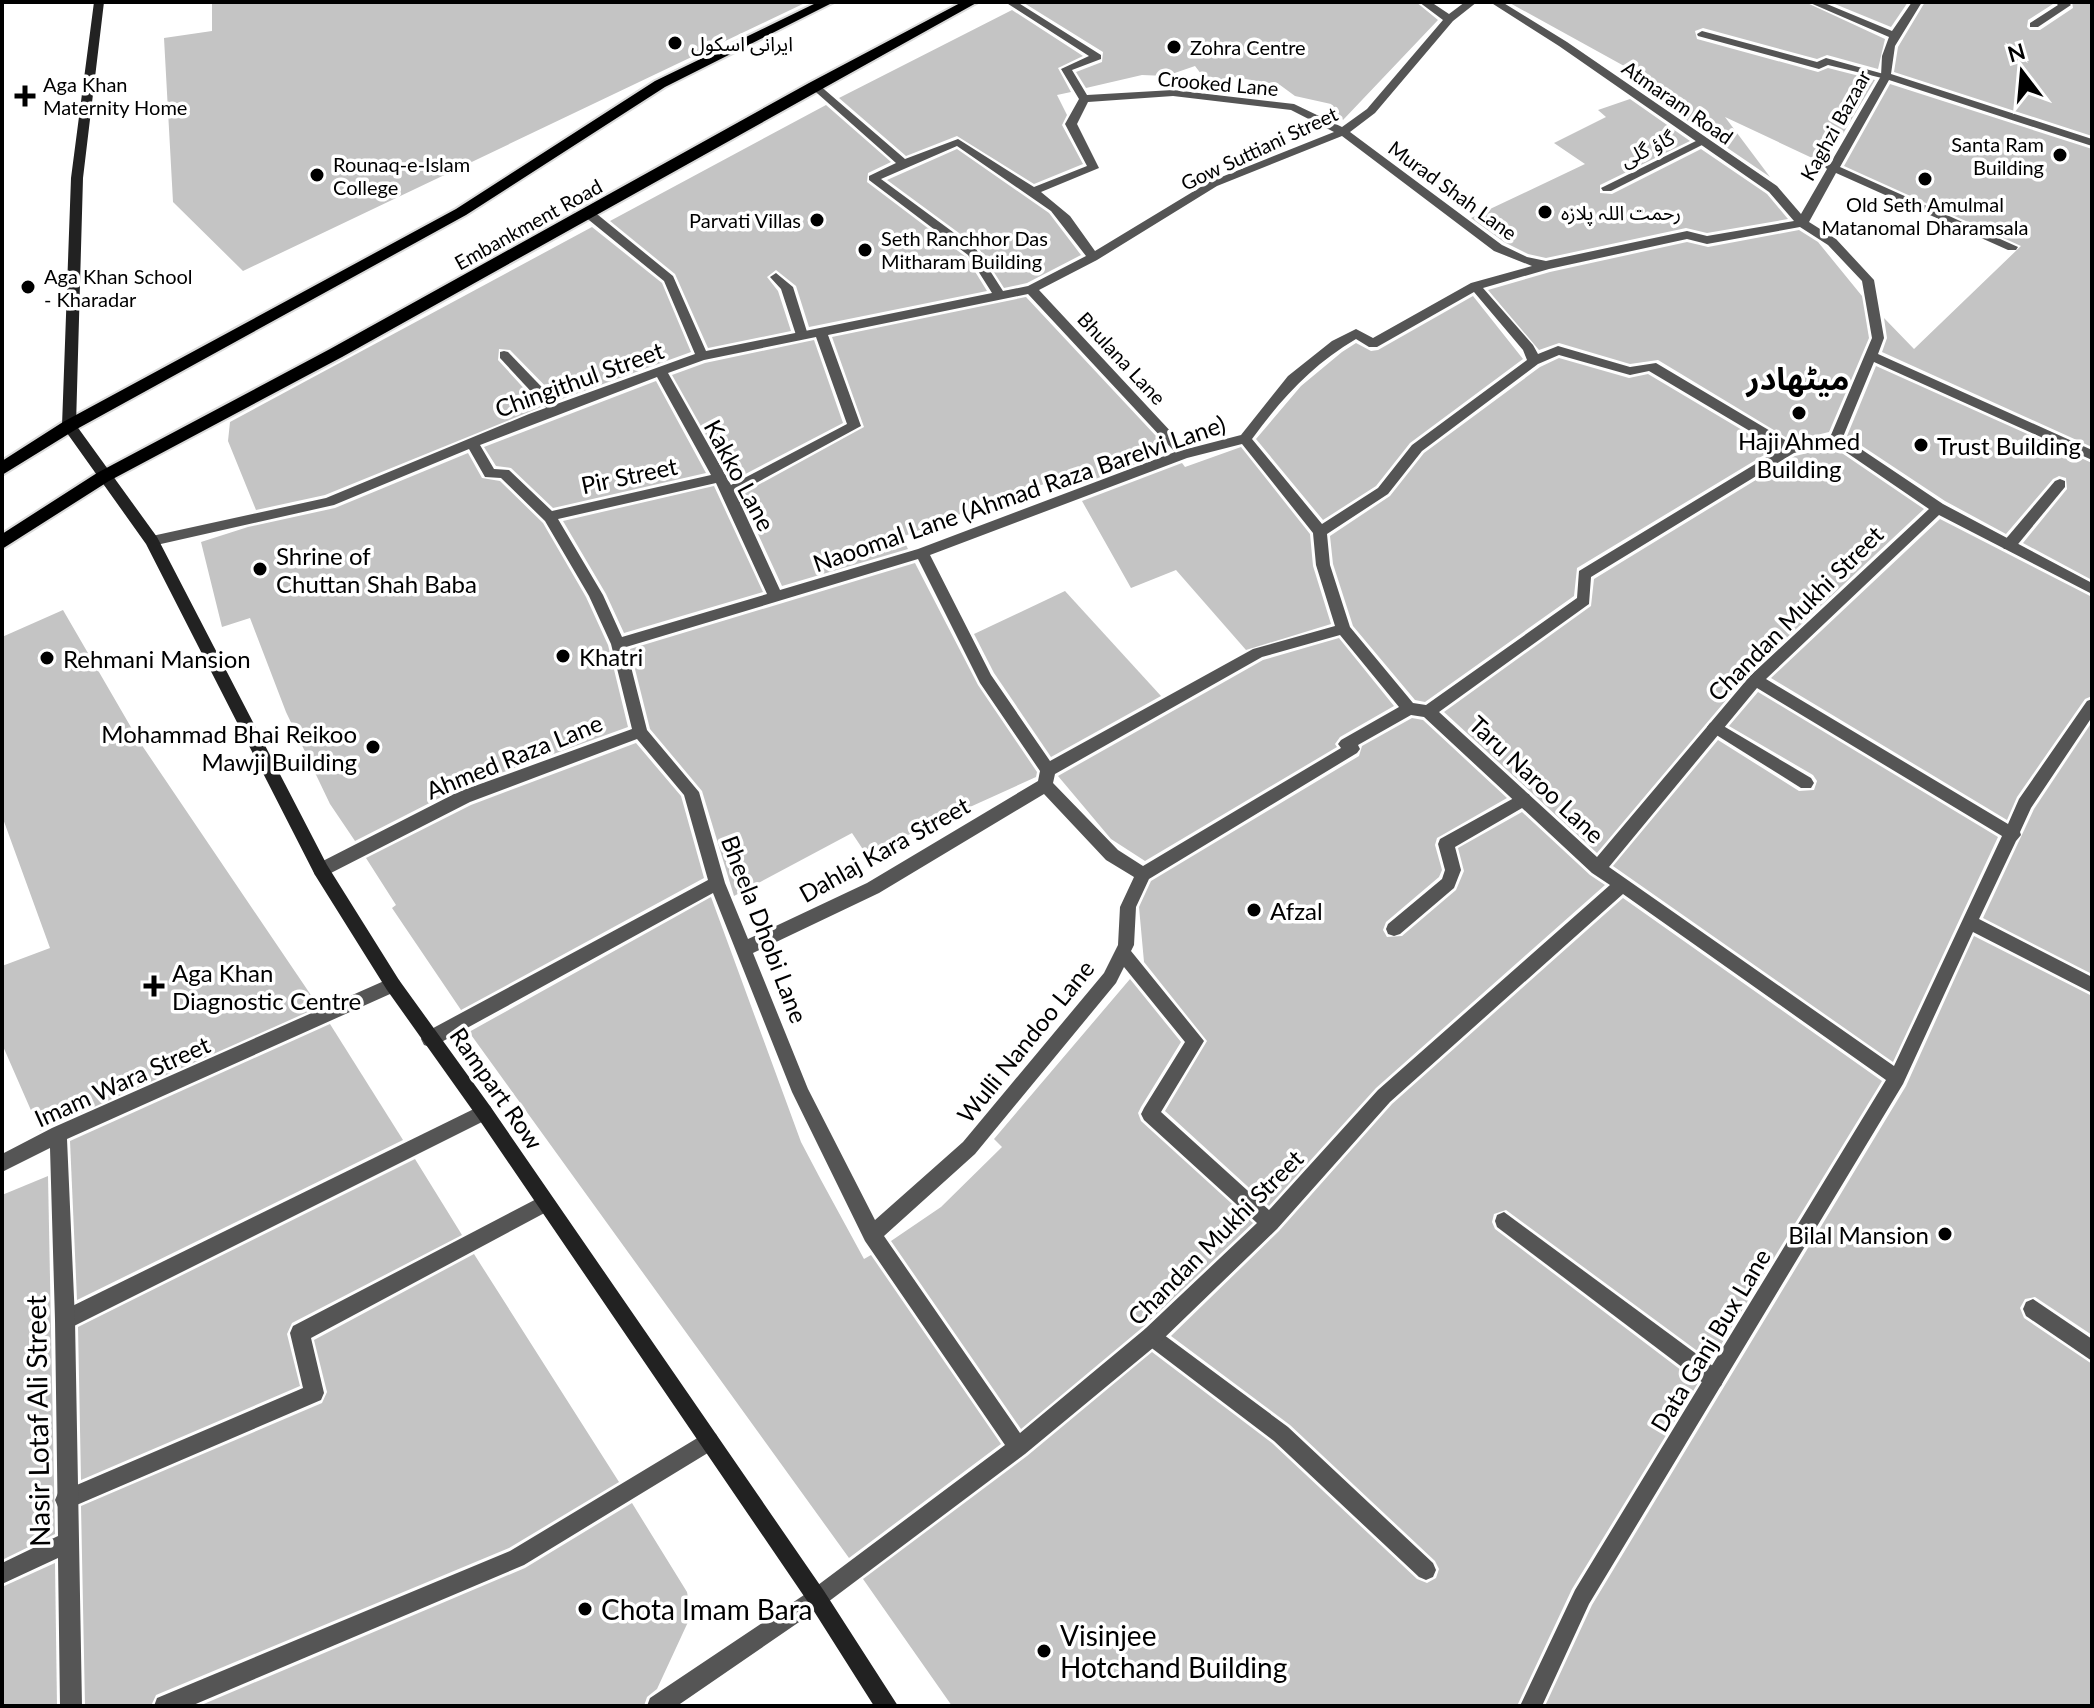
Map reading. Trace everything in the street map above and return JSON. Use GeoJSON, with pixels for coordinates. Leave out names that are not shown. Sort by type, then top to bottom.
{"type":"FeatureCollection","features":[{"type":"Feature","properties":{"kind":"main road","name":"Embankment Road"},"geometry":{"type":"LineString","coordinates":[[2,469],[69,426],[461,212],[660,84],[828,2]]}},
{"type":"Feature","properties":{"kind":"main road","name":"Embankment Road"},"geometry":{"type":"LineString","coordinates":[[2,543],[103,477],[972,2]]}},
{"type":"Feature","properties":{"kind":"street"},"geometry":{"type":"LineString","coordinates":[[69,426],[77,178],[99,2]]}},
{"type":"Feature","properties":{"kind":"street"},"geometry":{"type":"LineString","coordinates":[[1010,2],[1097,57],[1066,69],[1084,99],[1071,124],[1093,168],[1030,192]]}},
{"type":"Feature","properties":{"kind":"street"},"geometry":{"type":"LineString","coordinates":[[1424,2],[1449,19]]}},
{"type":"Feature","properties":{"kind":"street","name":"Gow Suttiani Street"},"geometry":{"type":"LineString","coordinates":[[1031,289],[1093,257],[1213,184],[1343,132],[1371,111],[1449,19],[1472,2]]}},
{"type":"Feature","properties":{"kind":"street","name":"Atmaram Road"},"geometry":{"type":"LineString","coordinates":[[1495,2],[1563,44],[1773,189],[1802,223],[1832,242],[1868,280],[1878,338],[1836,439]]}},
{"type":"Feature","properties":{"kind":"street"},"geometry":{"type":"LineString","coordinates":[[1813,2],[1895,36]]}},
{"type":"Feature","properties":{"kind":"street","name":"Kaghzi Bazaar"},"geometry":{"type":"LineString","coordinates":[[1802,223],[1831,167],[1886,76],[1884,64],[1897,27],[1917,2]]}},
{"type":"Feature","properties":{"kind":"street"},"geometry":{"type":"LineString","coordinates":[[2034,25],[2066,5],[2060,2]]}},
{"type":"Feature","properties":{"kind":"street"},"geometry":{"type":"LineString","coordinates":[[1702,34],[1819,66],[1826,61],[1886,76],[2092,143]]}},
{"type":"Feature","properties":{"kind":"street"},"geometry":{"type":"LineString","coordinates":[[814,86],[904,164]]}},
{"type":"Feature","properties":{"kind":"street","name":"Crooked Lane"},"geometry":{"type":"LineString","coordinates":[[1084,99],[1173,93],[1294,107],[1343,132]]}},
{"type":"Feature","properties":{"kind":"street","name":"Murad Shah Lane"},"geometry":{"type":"LineString","coordinates":[[1343,132],[1476,234],[1524,260],[1547,265]]}},
{"type":"Feature","properties":{"kind":"street","name":"گاؤ گلی"},"geometry":{"type":"LineString","coordinates":[[1607,188],[1702,141]]}},
{"type":"Feature","properties":{"kind":"street"},"geometry":{"type":"LineString","coordinates":[[999,294],[972,252],[873,178],[958,142],[985,158],[996,170],[1009,173],[1030,192],[1057,209],[1093,257]]}},
{"type":"Feature","properties":{"kind":"street"},"geometry":{"type":"LineString","coordinates":[[1831,167],[2012,247]]}},
{"type":"Feature","properties":{"kind":"street"},"geometry":{"type":"LineString","coordinates":[[588,213],[669,279],[702,356]]}},
{"type":"Feature","properties":{"kind":"street"},"geometry":{"type":"LineString","coordinates":[[1534,361],[1529,348],[1475,286],[1547,265],[1687,235],[1707,240],[1802,223]]}},
{"type":"Feature","properties":{"kind":"street"},"geometry":{"type":"LineString","coordinates":[[776,277],[787,287],[802,335]]}},
{"type":"Feature","properties":{"kind":"street","name":"Naoomal Lane (Ahmad Raza Barelvi Lane)"},"geometry":{"type":"LineString","coordinates":[[618,644],[922,553],[1184,454],[1245,439],[1285,384],[1325,350],[1356,333],[1373,344],[1475,286]]}},
{"type":"Feature","properties":{"kind":"street","name":"Chingithul Street"},"geometry":{"type":"LineString","coordinates":[[152,541],[329,502],[555,409],[702,356],[1031,289]]}},
{"type":"Feature","properties":{"kind":"street","name":"Bhulana Lane"},"geometry":{"type":"LineString","coordinates":[[1031,289],[1184,454]]}},
{"type":"Feature","properties":{"kind":"street"},"geometry":{"type":"LineString","coordinates":[[728,492],[854,426],[820,331]]}},
{"type":"Feature","properties":{"kind":"street"},"geometry":{"type":"LineString","coordinates":[[1320,532],[1383,491],[1417,448],[1534,361],[1558,350],[1630,371],[1651,366],[1790,449]]}},
{"type":"Feature","properties":{"kind":"street"},"geometry":{"type":"LineString","coordinates":[[504,355],[555,409]]}},
{"type":"Feature","properties":{"kind":"street"},"geometry":{"type":"LineString","coordinates":[[1870,355],[2092,455]]}},
{"type":"Feature","properties":{"kind":"street","name":"Kakko Lane"},"geometry":{"type":"LineString","coordinates":[[661,373],[728,492],[776,598]]}},
{"type":"Feature","properties":{"kind":"street","name":"Rampart Row"},"geometry":{"type":"LineString","coordinates":[[69,426],[152,541],[321,870],[393,985],[484,1112],[817,1598],[887,1706]]}},
{"type":"Feature","properties":{"kind":"street"},"geometry":{"type":"LineString","coordinates":[[1245,439],[1320,532],[1323,565],[1343,629],[1409,709]]}},
{"type":"Feature","properties":{"kind":"street"},"geometry":{"type":"LineString","coordinates":[[922,553],[985,679],[1047,778],[1112,855],[1143,874],[1352,749],[1346,744],[1409,709],[1428,711],[1584,600],[1584,575],[1790,449],[1836,439],[1938,508],[2092,589]]}},
{"type":"Feature","properties":{"kind":"street","name":"Bheela Dhobi Lane"},"geometry":{"type":"LineString","coordinates":[[472,443],[490,474],[504,473],[550,517],[596,595],[618,644],[640,732],[691,792],[717,883],[801,1092],[872,1235],[1018,1447]]}},
{"type":"Feature","properties":{"kind":"street","name":"Pir Street"},"geometry":{"type":"LineString","coordinates":[[550,517],[718,478]]}},
{"type":"Feature","properties":{"kind":"street"},"geometry":{"type":"LineString","coordinates":[[2009,545],[2060,484]]}},
{"type":"Feature","properties":{"kind":"street","name":"Chandan Mukhi Street"},"geometry":{"type":"LineString","coordinates":[[1598,868],[1755,680],[1938,508]]}},
{"type":"Feature","properties":{"kind":"street","name":"Dahlaj Kara Street"},"geometry":{"type":"LineString","coordinates":[[744,949],[873,888],[1047,778],[1258,653],[1343,629]]}},
{"type":"Feature","properties":{"kind":"street"},"geometry":{"type":"LineString","coordinates":[[1755,680],[2013,835]]}},
{"type":"Feature","properties":{"kind":"street","name":"Data Ganj Bux Lane"},"geometry":{"type":"LineString","coordinates":[[1531,1706],[1582,1597],[1897,1078],[2025,804],[2092,705]]}},
{"type":"Feature","properties":{"kind":"street","name":"Taru Naroo Lane"},"geometry":{"type":"LineString","coordinates":[[1428,711],[1598,868],[1897,1078]]}},
{"type":"Feature","properties":{"kind":"street"},"geometry":{"type":"LineString","coordinates":[[1715,727],[1806,783]]}},
{"type":"Feature","properties":{"kind":"street","name":"Ahmed Raza Lane"},"geometry":{"type":"LineString","coordinates":[[321,870],[464,797],[640,732]]}},
{"type":"Feature","properties":{"kind":"street"},"geometry":{"type":"LineString","coordinates":[[1394,929],[1448,883],[1453,870],[1446,844],[1523,799]]}},
{"type":"Feature","properties":{"kind":"street","name":"Wulli Nandoo Lane"},"geometry":{"type":"LineString","coordinates":[[872,1235],[969,1148],[1110,978],[1126,945],[1128,907],[1143,874]]}},
{"type":"Feature","properties":{"kind":"street"},"geometry":{"type":"LineString","coordinates":[[430,1039],[717,883]]}},
{"type":"Feature","properties":{"kind":"street","name":"Chandan Mukhi Street"},"geometry":{"type":"LineString","coordinates":[[658,1706],[817,1598],[1018,1447],[1152,1336],[1270,1223],[1384,1096],[1623,884]]}},
{"type":"Feature","properties":{"kind":"street"},"geometry":{"type":"LineString","coordinates":[[1971,923],[2092,985]]}},
{"type":"Feature","properties":{"kind":"street"},"geometry":{"type":"LineString","coordinates":[[1122,952],[1195,1041],[1150,1114],[1270,1223]]}},
{"type":"Feature","properties":{"kind":"street","name":"Imam Wara Street"},"geometry":{"type":"LineString","coordinates":[[2,1163],[58,1134],[393,985]]}},
{"type":"Feature","properties":{"kind":"street"},"geometry":{"type":"LineString","coordinates":[[65,1320],[484,1112]]}},
{"type":"Feature","properties":{"kind":"street","name":"Nasir Lotaf Ali Street"},"geometry":{"type":"LineString","coordinates":[[58,1134],[65,1320],[65,1500],[71,1706]]}},
{"type":"Feature","properties":{"kind":"street"},"geometry":{"type":"LineString","coordinates":[[65,1500],[314,1393],[300,1333],[546,1203]]}},
{"type":"Feature","properties":{"kind":"street"},"geometry":{"type":"LineString","coordinates":[[1504,1221],[1714,1379]]}},
{"type":"Feature","properties":{"kind":"street"},"geometry":{"type":"LineString","coordinates":[[2033,1309],[2092,1351]]}},
{"type":"Feature","properties":{"kind":"street"},"geometry":{"type":"LineString","coordinates":[[1152,1336],[1281,1434],[1426,1570]]}},
{"type":"Feature","properties":{"kind":"street"},"geometry":{"type":"LineString","coordinates":[[165,1706],[517,1558],[709,1441]]}},
{"type":"Feature","properties":{"kind":"street"},"geometry":{"type":"LineString","coordinates":[[2,1574],[67,1543]]}},
{"type":"Feature","properties":{"kind":"building","name":"Rounaq-e-Islam College"},"geometry":{"type":"Polygon","coordinates":[[[212,2],[807,2],[243,271],[173,202],[164,38],[212,31],[212,2]]]}},
{"type":"Feature","properties":{"kind":"building"},"geometry":{"type":"Polygon","coordinates":[[[1416,2],[1438,20],[1343,120],[1331,104],[1295,96],[1280,85],[1234,77],[1208,83],[1195,66],[1166,76],[1142,75],[1086,88],[1076,72],[1102,62],[1103,52],[1024,3],[1416,2]]]}},
{"type":"Feature","properties":{"kind":"building"},"geometry":{"type":"Polygon","coordinates":[[[1508,2],[1805,2],[1885,39],[1878,69],[1827,55],[1817,59],[1703,28],[1695,31],[1697,39],[1818,72],[1828,68],[1875,80],[1825,164],[1725,117],[1770,177],[1647,93],[1664,88],[1508,2]]]}},
{"type":"Feature","properties":{"kind":"building"},"geometry":{"type":"Polygon","coordinates":[[[1830,2],[1908,2],[1891,27],[1830,2]]]}},
{"type":"Feature","properties":{"kind":"building"},"geometry":{"type":"Polygon","coordinates":[[[1925,2],[2052,2],[2028,20],[2030,30],[2040,30],[2073,8],[2072,2],[2092,2],[2092,136],[1894,72],[1898,47],[1925,2]]]}},
{"type":"Feature","properties":{"kind":"building"},"geometry":{"type":"Polygon","coordinates":[[[1012,10],[1083,56],[1058,68],[1071,92],[1057,95],[1067,115],[1062,125],[1083,164],[1034,184],[957,136],[906,156],[839,98],[1012,10]]]}},
{"type":"Feature","properties":{"kind":"building"},"geometry":{"type":"Polygon","coordinates":[[[1890,84],[2092,149],[2092,447],[1882,352],[1887,338],[1884,318],[1914,349],[2021,246],[1844,166],[1890,84]]]}},
{"type":"Feature","properties":{"kind":"building"},"geometry":{"type":"Polygon","coordinates":[[[1630,99],[1690,141],[1600,185],[1600,193],[1612,194],[1701,149],[1767,194],[1788,219],[1707,233],[1686,228],[1546,258],[1528,254],[1504,242],[1471,218],[1585,164],[1554,143],[1606,117],[1598,110],[1630,99]]]}},
{"type":"Feature","properties":{"kind":"building"},"geometry":{"type":"Polygon","coordinates":[[[826,105],[891,162],[868,173],[867,182],[966,257],[987,291],[809,327],[796,286],[776,270],[767,277],[778,291],[791,331],[708,348],[675,274],[610,221],[826,105]]]}},
{"type":"Feature","properties":{"kind":"building"},"geometry":{"type":"Polygon","coordinates":[[[957,149],[1049,213],[1081,255],[1027,283],[1004,288],[978,247],[887,180],[957,149]]]}},
{"type":"Feature","properties":{"kind":"building"},"geometry":{"type":"Polygon","coordinates":[[[592,227],[662,283],[691,352],[559,400],[510,350],[499,349],[498,360],[541,407],[325,495],[256,510],[228,441],[230,422],[592,227]]]}},
{"type":"Feature","properties":{"kind":"building"},"geometry":{"type":"Polygon","coordinates":[[[1799,230],[1818,242],[1862,296],[1869,338],[1829,432],[1792,441],[1658,360],[1630,364],[1559,343],[1539,350],[1488,290],[1550,272],[1687,242],[1708,247],[1799,230]]]}},
{"type":"Feature","properties":{"kind":"building"},"geometry":{"type":"Polygon","coordinates":[[[1473,296],[1523,359],[1410,443],[1376,486],[1323,520],[1256,439],[1301,386],[1342,352],[1356,343],[1371,351],[1378,350],[1473,296]]]}},
{"type":"Feature","properties":{"kind":"building"},"geometry":{"type":"Polygon","coordinates":[[[1026,297],[1170,451],[1074,487],[1068,476],[991,502],[902,537],[908,549],[782,586],[740,495],[864,427],[832,337],[1026,297]]]}},
{"type":"Feature","properties":{"kind":"building"},"geometry":{"type":"Polygon","coordinates":[[[814,340],[843,423],[732,481],[672,375],[705,363],[814,340]]]}},
{"type":"Feature","properties":{"kind":"building"},"geometry":{"type":"Polygon","coordinates":[[[1559,358],[1629,378],[1648,374],[1774,449],[1577,568],[1574,596],[1425,702],[1415,700],[1353,626],[1333,564],[1330,536],[1390,496],[1424,453],[1540,367],[1559,358]]]}},
{"type":"Feature","properties":{"kind":"building"},"geometry":{"type":"Polygon","coordinates":[[[1876,366],[2092,463],[2092,580],[2023,543],[2067,489],[2066,478],[2059,476],[2053,479],[2006,534],[1945,501],[1847,436],[1876,366]]]}},
{"type":"Feature","properties":{"kind":"building"},"geometry":{"type":"Polygon","coordinates":[[[656,381],[706,473],[553,508],[511,468],[496,466],[484,447],[656,381]]]}},
{"type":"Feature","properties":{"kind":"building"},"geometry":{"type":"Polygon","coordinates":[[[1241,447],[1310,534],[1313,566],[1331,624],[1246,650],[1176,570],[1131,588],[1082,501],[1182,463],[1185,467],[1241,447]]]}},
{"type":"Feature","properties":{"kind":"building"},"geometry":{"type":"Polygon","coordinates":[[[1833,447],[1924,509],[1748,674],[1597,853],[1444,712],[1591,606],[1594,579],[1795,456],[1833,447]]]}},
{"type":"Feature","properties":{"kind":"building"},"geometry":{"type":"Polygon","coordinates":[[[468,453],[482,478],[500,481],[543,523],[586,597],[608,645],[628,727],[457,789],[355,841],[330,804],[286,712],[250,618],[222,627],[201,542],[248,527],[335,508],[468,453]]]}},
{"type":"Feature","properties":{"kind":"building"},"geometry":{"type":"Polygon","coordinates":[[[714,486],[763,592],[624,633],[606,594],[563,521],[714,486]]]}},
{"type":"Feature","properties":{"kind":"building"},"geometry":{"type":"Polygon","coordinates":[[[1940,519],[2092,597],[2092,696],[2085,699],[2017,797],[2007,820],[1771,678],[1940,519]]]}},
{"type":"Feature","properties":{"kind":"building"},"geometry":{"type":"Polygon","coordinates":[[[915,563],[978,685],[1037,772],[1036,777],[866,854],[852,833],[734,896],[702,791],[650,729],[630,649],[915,563]]]}},
{"type":"Feature","properties":{"kind":"building"},"geometry":{"type":"Polygon","coordinates":[[[1065,591],[1161,696],[1051,757],[994,673],[974,634],[1065,591]]]}},
{"type":"Feature","properties":{"kind":"building","name":"Aga Khan Diagnostic Centre"},"geometry":{"type":"Polygon","coordinates":[[[63,610],[139,741],[319,1007],[40,1131],[2,1044],[2,966],[50,948],[2,816],[2,637],[63,610]]]}},
{"type":"Feature","properties":{"kind":"building"},"geometry":{"type":"Polygon","coordinates":[[[1339,638],[1394,706],[1340,737],[1335,744],[1337,747],[1145,861],[1111,839],[1058,776],[1263,660],[1339,638]]]}},
{"type":"Feature","properties":{"kind":"building"},"geometry":{"type":"Polygon","coordinates":[[[1758,692],[1998,837],[1893,1062],[1613,866],[1718,740],[1799,791],[1814,790],[1817,781],[1813,775],[1729,726],[1758,692]]]}},
{"type":"Feature","properties":{"kind":"building"},"geometry":{"type":"Polygon","coordinates":[[[1412,718],[1423,720],[1507,798],[1437,838],[1435,845],[1442,870],[1439,877],[1386,922],[1383,930],[1387,937],[1402,936],[1456,890],[1464,871],[1458,848],[1522,812],[1605,885],[1376,1088],[1269,1206],[1165,1111],[1207,1041],[1144,962],[1139,907],[1151,881],[1359,756],[1362,746],[1412,718]]]}},
{"type":"Feature","properties":{"kind":"building"},"geometry":{"type":"Polygon","coordinates":[[[2092,722],[2092,974],[1983,918],[2034,809],[2092,722]]]}},
{"type":"Feature","properties":{"kind":"building"},"geometry":{"type":"Polygon","coordinates":[[[636,743],[681,796],[704,878],[461,1010],[392,908],[396,905],[366,858],[471,805],[636,743]]]}},
{"type":"Feature","properties":{"kind":"building"},"geometry":{"type":"Polygon","coordinates":[[[711,897],[801,1142],[821,1180],[864,1259],[871,1255],[1001,1444],[849,1558],[469,1032],[711,897]]]}},
{"type":"Feature","properties":{"kind":"building"},"geometry":{"type":"Polygon","coordinates":[[[1623,898],[1882,1081],[1711,1361],[1506,1210],[1494,1214],[1492,1222],[1495,1229],[1698,1383],[1572,1589],[1517,1706],[952,1706],[863,1579],[1027,1456],[1152,1352],[1272,1443],[1417,1579],[1427,1583],[1436,1578],[1439,1569],[1435,1561],[1290,1425],[1171,1336],[1279,1231],[1392,1104],[1623,898]]]}},
{"type":"Feature","properties":{"kind":"building"},"geometry":{"type":"Polygon","coordinates":[[[1974,936],[2092,996],[2092,1335],[2035,1297],[2025,1299],[2020,1308],[2024,1318],[2092,1364],[2092,1706],[1545,1706],[1592,1605],[1906,1086],[1974,936]]]}},
{"type":"Feature","properties":{"kind":"building"},"geometry":{"type":"Polygon","coordinates":[[[1130,979],[1181,1042],[1141,1107],[1138,1113],[1141,1121],[1253,1223],[1143,1327],[1021,1429],[891,1241],[941,1207],[1002,1147],[994,1139],[1130,979]]]}},
{"type":"Feature","properties":{"kind":"building"},"geometry":{"type":"Polygon","coordinates":[[[330,1024],[403,1140],[77,1300],[70,1141],[330,1024]]]}},
{"type":"Feature","properties":{"kind":"building"},"geometry":{"type":"Polygon","coordinates":[[[415,1159],[462,1235],[292,1323],[287,1334],[300,1386],[81,1480],[78,1327],[415,1159]]]}},
{"type":"Feature","properties":{"kind":"building"},"geometry":{"type":"Polygon","coordinates":[[[48,1176],[55,1534],[2,1560],[2,1195],[48,1176]]]}},
{"type":"Feature","properties":{"kind":"building"},"geometry":{"type":"Polygon","coordinates":[[[474,1254],[619,1482],[509,1548],[156,1695],[151,1706],[85,1706],[81,1506],[322,1403],[327,1392],[314,1340],[474,1254]]]}},
{"type":"Feature","properties":{"kind":"building"},"geometry":{"type":"Polygon","coordinates":[[[632,1503],[687,1592],[689,1603],[688,1622],[657,1689],[647,1697],[644,1706],[199,1706],[525,1568],[632,1503]]]}},
{"type":"Feature","properties":{"kind":"building"},"geometry":{"type":"Polygon","coordinates":[[[55,1563],[57,1706],[2,1706],[2,1587],[55,1563]]]}},
{"type":"Feature","properties":{"kind":"place","name":"ایرانی اسکول"},"geometry":{"type":"Point","coordinates":[675,43]}},
{"type":"Feature","properties":{"kind":"place","name":"Zohra Centre"},"geometry":{"type":"Point","coordinates":[1174,47]}},
{"type":"Feature","properties":{"kind":"place","name":"Aga Khan Maternity Home"},"geometry":{"type":"Point","coordinates":[25,96]}},
{"type":"Feature","properties":{"kind":"place","name":"Santa Ram Building"},"geometry":{"type":"Point","coordinates":[2060,155]}},
{"type":"Feature","properties":{"kind":"place","name":"Rounaq-e-Islam College"},"geometry":{"type":"Point","coordinates":[317,175]}},
{"type":"Feature","properties":{"kind":"place","name":"Old Seth Amulmal Matanomal Dharamsala"},"geometry":{"type":"Point","coordinates":[1925,179]}},
{"type":"Feature","properties":{"kind":"place","name":"رحمت اللہ پلازہ"},"geometry":{"type":"Point","coordinates":[1545,212]}},
{"type":"Feature","properties":{"kind":"place","name":"Parvati Villas"},"geometry":{"type":"Point","coordinates":[817,220]}},
{"type":"Feature","properties":{"kind":"place","name":"Seth Ranchhor Das Mitharam Building"},"geometry":{"type":"Point","coordinates":[865,250]}},
{"type":"Feature","properties":{"kind":"place","name":"Aga Khan School - Kharadar"},"geometry":{"type":"Point","coordinates":[28,287]}},
{"type":"Feature","properties":{"kind":"place","name":"Haji Ahmed Building"},"geometry":{"type":"Point","coordinates":[1799,413]}},
{"type":"Feature","properties":{"kind":"place","name":"Trust Building"},"geometry":{"type":"Point","coordinates":[1921,445]}},
{"type":"Feature","properties":{"kind":"place","name":"Shrine of Chuttan Shah Baba"},"geometry":{"type":"Point","coordinates":[260,569]}},
{"type":"Feature","properties":{"kind":"place","name":"Khatri"},"geometry":{"type":"Point","coordinates":[563,656]}},
{"type":"Feature","properties":{"kind":"place","name":"Rehmani Mansion"},"geometry":{"type":"Point","coordinates":[47,658]}},
{"type":"Feature","properties":{"kind":"place","name":"Mohammad Bhai Reikoo Mawji Building"},"geometry":{"type":"Point","coordinates":[373,747]}},
{"type":"Feature","properties":{"kind":"place","name":"Afzal"},"geometry":{"type":"Point","coordinates":[1254,910]}},
{"type":"Feature","properties":{"kind":"place","name":"Aga Khan Diagnostic Centre"},"geometry":{"type":"Point","coordinates":[154,986]}},
{"type":"Feature","properties":{"kind":"place","name":"Bilal Mansion"},"geometry":{"type":"Point","coordinates":[1945,1234]}},
{"type":"Feature","properties":{"kind":"place","name":"Chota Imam Bara"},"geometry":{"type":"Point","coordinates":[585,1609]}},
{"type":"Feature","properties":{"kind":"place","name":"Visinjee Hotchand Building"},"geometry":{"type":"Point","coordinates":[1044,1651]}},
{"type":"Feature","properties":{"kind":"district","name":"میٹھادر"},"geometry":{"type":"Point","coordinates":[1798,377]}}]}
